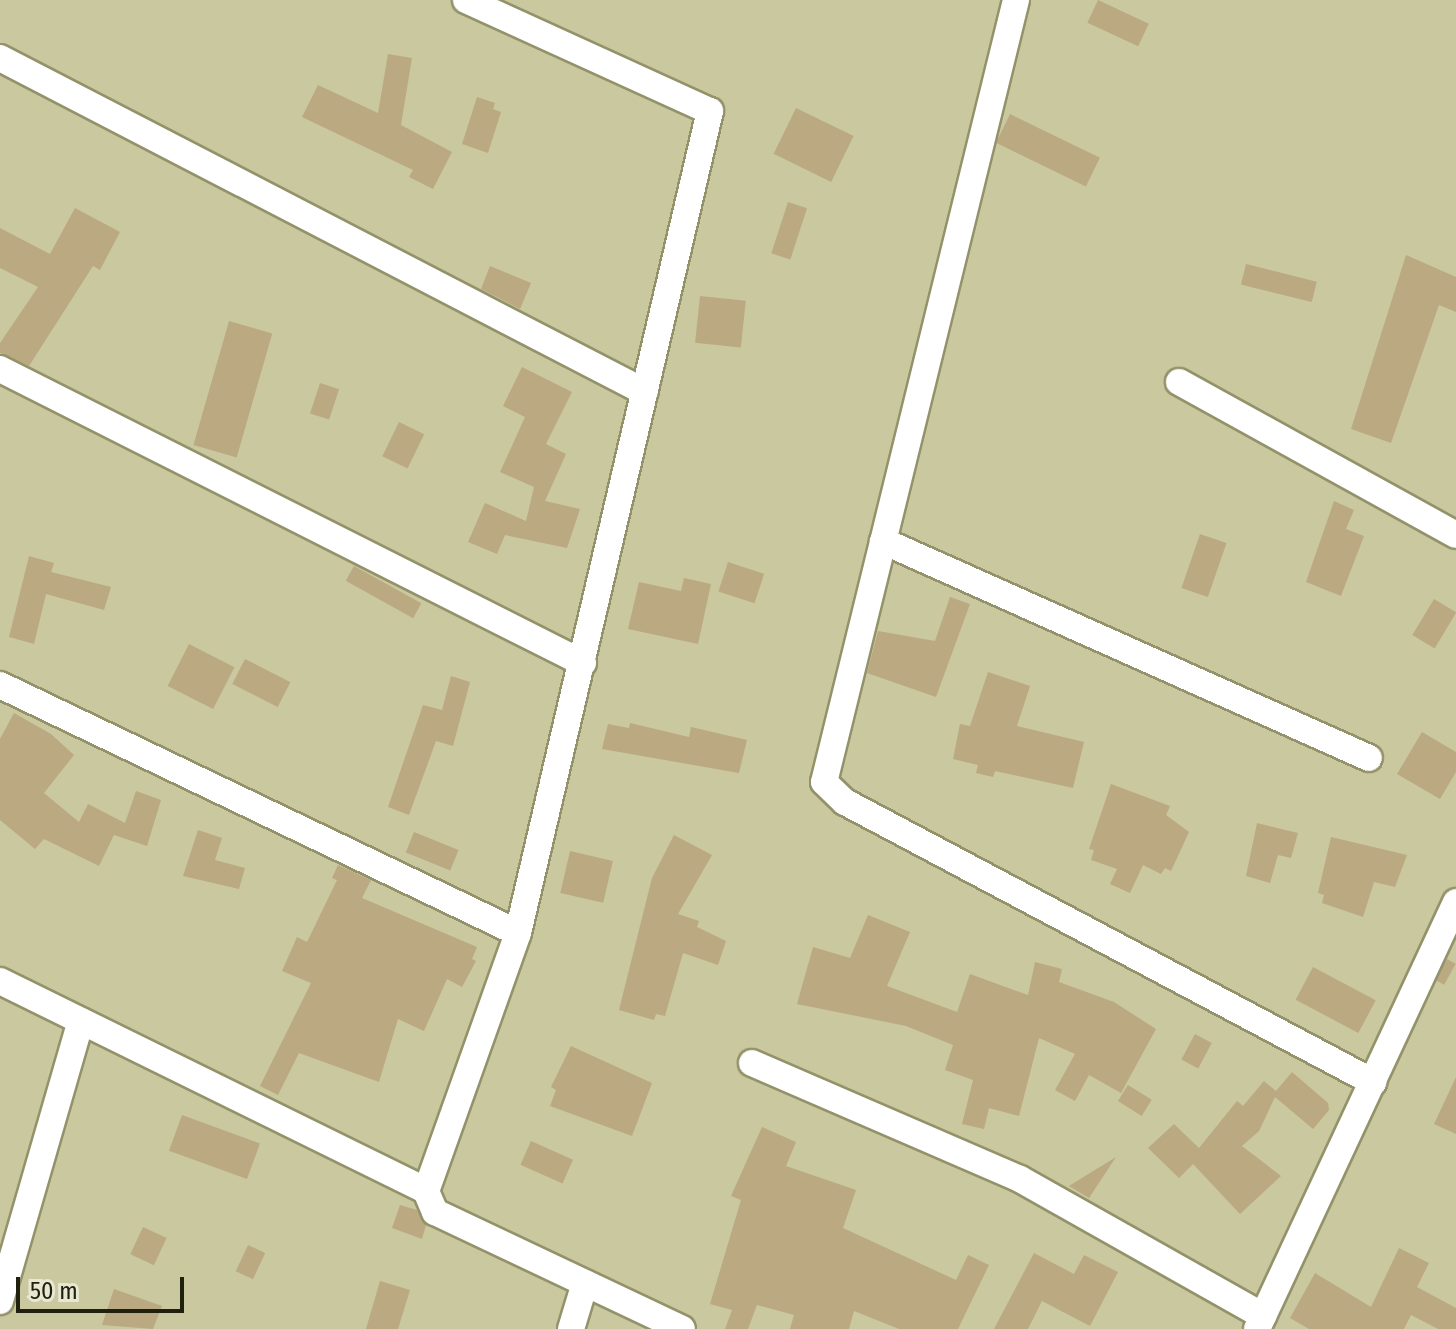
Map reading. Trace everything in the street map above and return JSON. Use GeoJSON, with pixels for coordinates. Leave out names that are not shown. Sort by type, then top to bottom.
{"type":"FeatureCollection","features":[{"type":"Feature","properties":{"kind":"street"},"geometry":{"type":"LineString","coordinates":[[426,1191],[518,933],[710,111],[466,0]]}},
{"type":"Feature","properties":{"kind":"street"},"geometry":{"type":"LineString","coordinates":[[1016,0],[824,782],[834,795],[1373,1082]]}},
{"type":"Feature","properties":{"kind":"street"},"geometry":{"type":"LineString","coordinates":[[0,58],[645,392]]}},
{"type":"Feature","properties":{"kind":"street"},"geometry":{"type":"LineString","coordinates":[[0,369],[583,663]]}},
{"type":"Feature","properties":{"kind":"street"},"geometry":{"type":"LineString","coordinates":[[1179,382],[1456,535]]}},
{"type":"Feature","properties":{"kind":"street"},"geometry":{"type":"LineString","coordinates":[[883,541],[1369,758]]}},
{"type":"Feature","properties":{"kind":"street"},"geometry":{"type":"LineString","coordinates":[[0,685],[518,933]]}},
{"type":"Feature","properties":{"kind":"street"},"geometry":{"type":"LineString","coordinates":[[752,1063],[1020,1179],[1260,1323],[1456,902]]}},
{"type":"Feature","properties":{"kind":"street"},"geometry":{"type":"LineString","coordinates":[[0,981],[426,1191],[435,1212],[682,1329]]}},
{"type":"Feature","properties":{"kind":"street"},"geometry":{"type":"LineString","coordinates":[[0,1301],[81,1021]]}},
{"type":"Feature","properties":{"kind":"street"},"geometry":{"type":"LineString","coordinates":[[571,1329],[585,1283]]}},
{"type":"Feature","properties":{"kind":"building"},"geometry":{"type":"Polygon","coordinates":[[[1098,0],[1149,24],[1138,46],[1087,23],[1098,0]]]}},
{"type":"Feature","properties":{"kind":"building"},"geometry":{"type":"Polygon","coordinates":[[[388,54],[412,58],[401,125],[452,152],[433,189],[409,177],[413,170],[302,117],[318,85],[378,113],[388,54]]]}},
{"type":"Feature","properties":{"kind":"building"},"geometry":{"type":"Polygon","coordinates":[[[477,97],[495,103],[493,109],[501,112],[488,153],[462,144],[477,97]]]}},
{"type":"Feature","properties":{"kind":"building"},"geometry":{"type":"Polygon","coordinates":[[[796,108],[854,136],[831,182],[774,154],[796,108]]]}},
{"type":"Feature","properties":{"kind":"building"},"geometry":{"type":"Polygon","coordinates":[[[1010,114],[1100,158],[1086,187],[996,143],[1010,114]]]}},
{"type":"Feature","properties":{"kind":"building"},"geometry":{"type":"Polygon","coordinates":[[[788,202],[807,208],[790,260],[771,253],[788,202]]]}},
{"type":"Feature","properties":{"kind":"building"},"geometry":{"type":"Polygon","coordinates":[[[75,208],[120,232],[100,270],[93,266],[29,366],[0,353],[0,343],[38,287],[0,268],[0,228],[50,254],[75,208]]]}},
{"type":"Feature","properties":{"kind":"building"},"geometry":{"type":"Polygon","coordinates":[[[1406,255],[1456,277],[1456,312],[1439,305],[1391,443],[1351,429],[1406,255]]]}},
{"type":"Feature","properties":{"kind":"building"},"geometry":{"type":"Polygon","coordinates":[[[1246,264],[1317,282],[1312,302],[1241,284],[1246,264]]]}},
{"type":"Feature","properties":{"kind":"building"},"geometry":{"type":"Polygon","coordinates":[[[490,266],[531,283],[520,309],[481,289],[490,266]]]}},
{"type":"Feature","properties":{"kind":"building"},"geometry":{"type":"Polygon","coordinates":[[[700,296],[746,301],[741,348],[695,343],[700,296]]]}},
{"type":"Feature","properties":{"kind":"building"},"geometry":{"type":"Polygon","coordinates":[[[229,321],[272,333],[237,457],[193,445],[229,321]]]}},
{"type":"Feature","properties":{"kind":"building"},"geometry":{"type":"Polygon","coordinates":[[[522,367],[572,392],[546,444],[566,454],[545,501],[580,509],[567,548],[505,535],[497,554],[468,542],[485,503],[526,521],[534,487],[500,472],[525,417],[503,406],[522,367]]]}},
{"type":"Feature","properties":{"kind":"building"},"geometry":{"type":"Polygon","coordinates":[[[320,383],[339,389],[329,420],[310,413],[320,383]]]}},
{"type":"Feature","properties":{"kind":"building"},"geometry":{"type":"Polygon","coordinates":[[[399,422],[424,434],[408,468],[382,456],[399,422]]]}},
{"type":"Feature","properties":{"kind":"building"},"geometry":{"type":"Polygon","coordinates":[[[1334,501],[1354,510],[1346,529],[1364,536],[1341,596],[1306,582],[1334,501]]]}},
{"type":"Feature","properties":{"kind":"building"},"geometry":{"type":"Polygon","coordinates":[[[1200,534],[1226,543],[1208,597],[1181,588],[1200,534]]]}},
{"type":"Feature","properties":{"kind":"building"},"geometry":{"type":"Polygon","coordinates":[[[29,556],[54,563],[51,572],[111,587],[104,610],[46,594],[34,644],[9,637],[29,556]]]}},
{"type":"Feature","properties":{"kind":"building"},"geometry":{"type":"Polygon","coordinates":[[[728,562],[764,574],[755,603],[718,591],[728,562]]]}},
{"type":"Feature","properties":{"kind":"building"},"geometry":{"type":"Polygon","coordinates":[[[354,566],[421,603],[413,618],[346,581],[354,566]]]}},
{"type":"Feature","properties":{"kind":"building"},"geometry":{"type":"Polygon","coordinates":[[[684,578],[711,584],[698,644],[628,629],[639,582],[681,591],[684,578]]]}},
{"type":"Feature","properties":{"kind":"building"},"geometry":{"type":"Polygon","coordinates":[[[950,597],[970,604],[936,697],[867,673],[878,631],[935,641],[950,597]]]}},
{"type":"Feature","properties":{"kind":"building"},"geometry":{"type":"Polygon","coordinates":[[[1434,599],[1456,612],[1435,648],[1412,635],[1434,599]]]}},
{"type":"Feature","properties":{"kind":"building"},"geometry":{"type":"Polygon","coordinates":[[[189,644],[234,667],[213,709],[168,686],[189,644]]]}},
{"type":"Feature","properties":{"kind":"building"},"geometry":{"type":"Polygon","coordinates":[[[245,659],[290,682],[278,707],[232,684],[245,659]]]}},
{"type":"Feature","properties":{"kind":"building"},"geometry":{"type":"Polygon","coordinates":[[[988,672],[1030,686],[1017,726],[1084,742],[1073,788],[995,771],[993,777],[976,773],[978,765],[953,759],[960,724],[970,726],[988,672]]]}},
{"type":"Feature","properties":{"kind":"building"},"geometry":{"type":"Polygon","coordinates":[[[451,676],[470,682],[453,746],[436,741],[409,815],[388,807],[423,705],[442,710],[451,676]]]}},
{"type":"Feature","properties":{"kind":"building"},"geometry":{"type":"Polygon","coordinates":[[[14,713],[51,734],[74,755],[44,793],[79,822],[88,804],[125,823],[136,791],[161,800],[147,846],[114,835],[99,866],[44,839],[35,849],[0,820],[0,739],[14,713]]]}},
{"type":"Feature","properties":{"kind":"building"},"geometry":{"type":"Polygon","coordinates":[[[630,723],[689,737],[691,727],[747,740],[739,773],[602,749],[608,724],[629,728],[630,723]]]}},
{"type":"Feature","properties":{"kind":"building"},"geometry":{"type":"Polygon","coordinates":[[[1422,732],[1456,752],[1456,772],[1440,799],[1397,774],[1422,732]]]}},
{"type":"Feature","properties":{"kind":"building"},"geometry":{"type":"Polygon","coordinates":[[[1111,784],[1170,806],[1166,815],[1189,832],[1171,871],[1165,868],[1161,874],[1143,865],[1130,893],[1110,884],[1117,869],[1091,860],[1094,850],[1089,849],[1111,784]]]}},
{"type":"Feature","properties":{"kind":"building"},"geometry":{"type":"Polygon","coordinates":[[[1257,823],[1298,833],[1291,858],[1278,855],[1270,883],[1246,876],[1257,823]]]}},
{"type":"Feature","properties":{"kind":"building"},"geometry":{"type":"Polygon","coordinates":[[[198,830],[222,838],[215,860],[245,868],[239,889],[183,876],[198,830]]]}},
{"type":"Feature","properties":{"kind":"building"},"geometry":{"type":"Polygon","coordinates":[[[414,832],[459,850],[450,870],[406,852],[414,832]]]}},
{"type":"Feature","properties":{"kind":"building"},"geometry":{"type":"Polygon","coordinates":[[[674,835],[712,855],[678,914],[699,921],[697,927],[726,941],[718,965],[683,953],[665,1016],[656,1014],[654,1020],[619,1010],[652,878],[674,835]]]}},
{"type":"Feature","properties":{"kind":"building"},"geometry":{"type":"Polygon","coordinates":[[[1331,837],[1407,855],[1395,887],[1374,882],[1363,917],[1322,903],[1324,895],[1318,893],[1331,837]]]}},
{"type":"Feature","properties":{"kind":"building"},"geometry":{"type":"Polygon","coordinates":[[[570,851],[613,861],[603,903],[560,893],[570,851]]]}},
{"type":"Feature","properties":{"kind":"building"},"geometry":{"type":"Polygon","coordinates":[[[338,865],[371,880],[362,898],[477,947],[472,959],[476,961],[462,987],[447,979],[424,1031],[398,1019],[379,1082],[299,1053],[278,1095],[260,1086],[311,983],[282,971],[297,937],[307,942],[337,880],[332,878],[338,865]]]}},
{"type":"Feature","properties":{"kind":"building"},"geometry":{"type":"Polygon","coordinates":[[[868,915],[910,932],[887,986],[957,1012],[970,974],[1028,995],[1035,962],[1062,969],[1059,982],[1114,1002],[1156,1029],[1121,1093],[1089,1075],[1075,1101],[1055,1090],[1075,1054],[1039,1038],[1019,1116],[989,1108],[984,1129],[962,1124],[973,1080],[945,1070],[953,1045],[906,1026],[797,1004],[813,947],[850,958],[868,915]]]}},
{"type":"Feature","properties":{"kind":"building"},"geometry":{"type":"Polygon","coordinates":[[[1447,959],[1456,964],[1444,985],[1435,980],[1447,959]]]}},
{"type":"Feature","properties":{"kind":"building"},"geometry":{"type":"Polygon","coordinates":[[[1313,967],[1376,1000],[1358,1033],[1296,1000],[1313,967]]]}},
{"type":"Feature","properties":{"kind":"building"},"geometry":{"type":"Polygon","coordinates":[[[1195,1034],[1212,1043],[1198,1069],[1181,1060],[1195,1034]]]}},
{"type":"Feature","properties":{"kind":"building"},"geometry":{"type":"Polygon","coordinates":[[[571,1046],[652,1083],[632,1136],[550,1106],[556,1090],[551,1087],[571,1046]]]}},
{"type":"Feature","properties":{"kind":"building"},"geometry":{"type":"Polygon","coordinates":[[[1292,1072],[1328,1103],[1329,1110],[1313,1129],[1275,1097],[1259,1131],[1242,1146],[1281,1176],[1240,1214],[1193,1164],[1179,1178],[1148,1148],[1174,1124],[1199,1148],[1237,1101],[1243,1106],[1264,1081],[1276,1091],[1292,1072]]]}},
{"type":"Feature","properties":{"kind":"building"},"geometry":{"type":"Polygon","coordinates":[[[1456,1077],[1456,1134],[1434,1124],[1456,1077]]]}},
{"type":"Feature","properties":{"kind":"building"},"geometry":{"type":"Polygon","coordinates":[[[1128,1085],[1152,1100],[1142,1116],[1118,1101],[1128,1085]]]}},
{"type":"Feature","properties":{"kind":"building"},"geometry":{"type":"Polygon","coordinates":[[[182,1115],[260,1143],[247,1179],[169,1151],[182,1115]]]}},
{"type":"Feature","properties":{"kind":"building"},"geometry":{"type":"Polygon","coordinates":[[[762,1127],[796,1142],[786,1166],[856,1190],[843,1228],[956,1280],[968,1255],[989,1265],[958,1329],[899,1329],[854,1311],[849,1329],[790,1329],[794,1315],[757,1305],[748,1329],[725,1329],[732,1310],[710,1304],[741,1200],[731,1196],[762,1127]]]}},
{"type":"Feature","properties":{"kind":"building"},"geometry":{"type":"Polygon","coordinates":[[[531,1141],[573,1160],[562,1183],[520,1165],[531,1141]]]}},
{"type":"Feature","properties":{"kind":"building"},"geometry":{"type":"Polygon","coordinates":[[[1116,1157],[1089,1198],[1069,1186],[1116,1157]]]}},
{"type":"Feature","properties":{"kind":"building"},"geometry":{"type":"Polygon","coordinates":[[[400,1205],[417,1210],[426,1225],[422,1239],[392,1228],[400,1205]]]}},
{"type":"Feature","properties":{"kind":"building"},"geometry":{"type":"Polygon","coordinates":[[[143,1227],[167,1238],[154,1265],[130,1254],[143,1227]]]}},
{"type":"Feature","properties":{"kind":"building"},"geometry":{"type":"Polygon","coordinates":[[[248,1245],[265,1253],[253,1279],[236,1271],[248,1245]]]}},
{"type":"Feature","properties":{"kind":"building"},"geometry":{"type":"Polygon","coordinates":[[[1399,1248],[1429,1263],[1417,1287],[1456,1308],[1456,1329],[1438,1329],[1411,1315],[1404,1329],[1309,1329],[1290,1318],[1315,1273],[1371,1307],[1399,1248]]]}},
{"type":"Feature","properties":{"kind":"building"},"geometry":{"type":"Polygon","coordinates":[[[1034,1253],[1074,1274],[1084,1255],[1118,1272],[1090,1326],[1042,1301],[1028,1329],[994,1329],[1034,1253]]]}},
{"type":"Feature","properties":{"kind":"building"},"geometry":{"type":"Polygon","coordinates":[[[380,1281],[410,1290],[398,1329],[366,1329],[380,1281]]]}},
{"type":"Feature","properties":{"kind":"building"},"geometry":{"type":"Polygon","coordinates":[[[114,1289],[162,1306],[153,1329],[102,1325],[114,1289]]]}}]}
